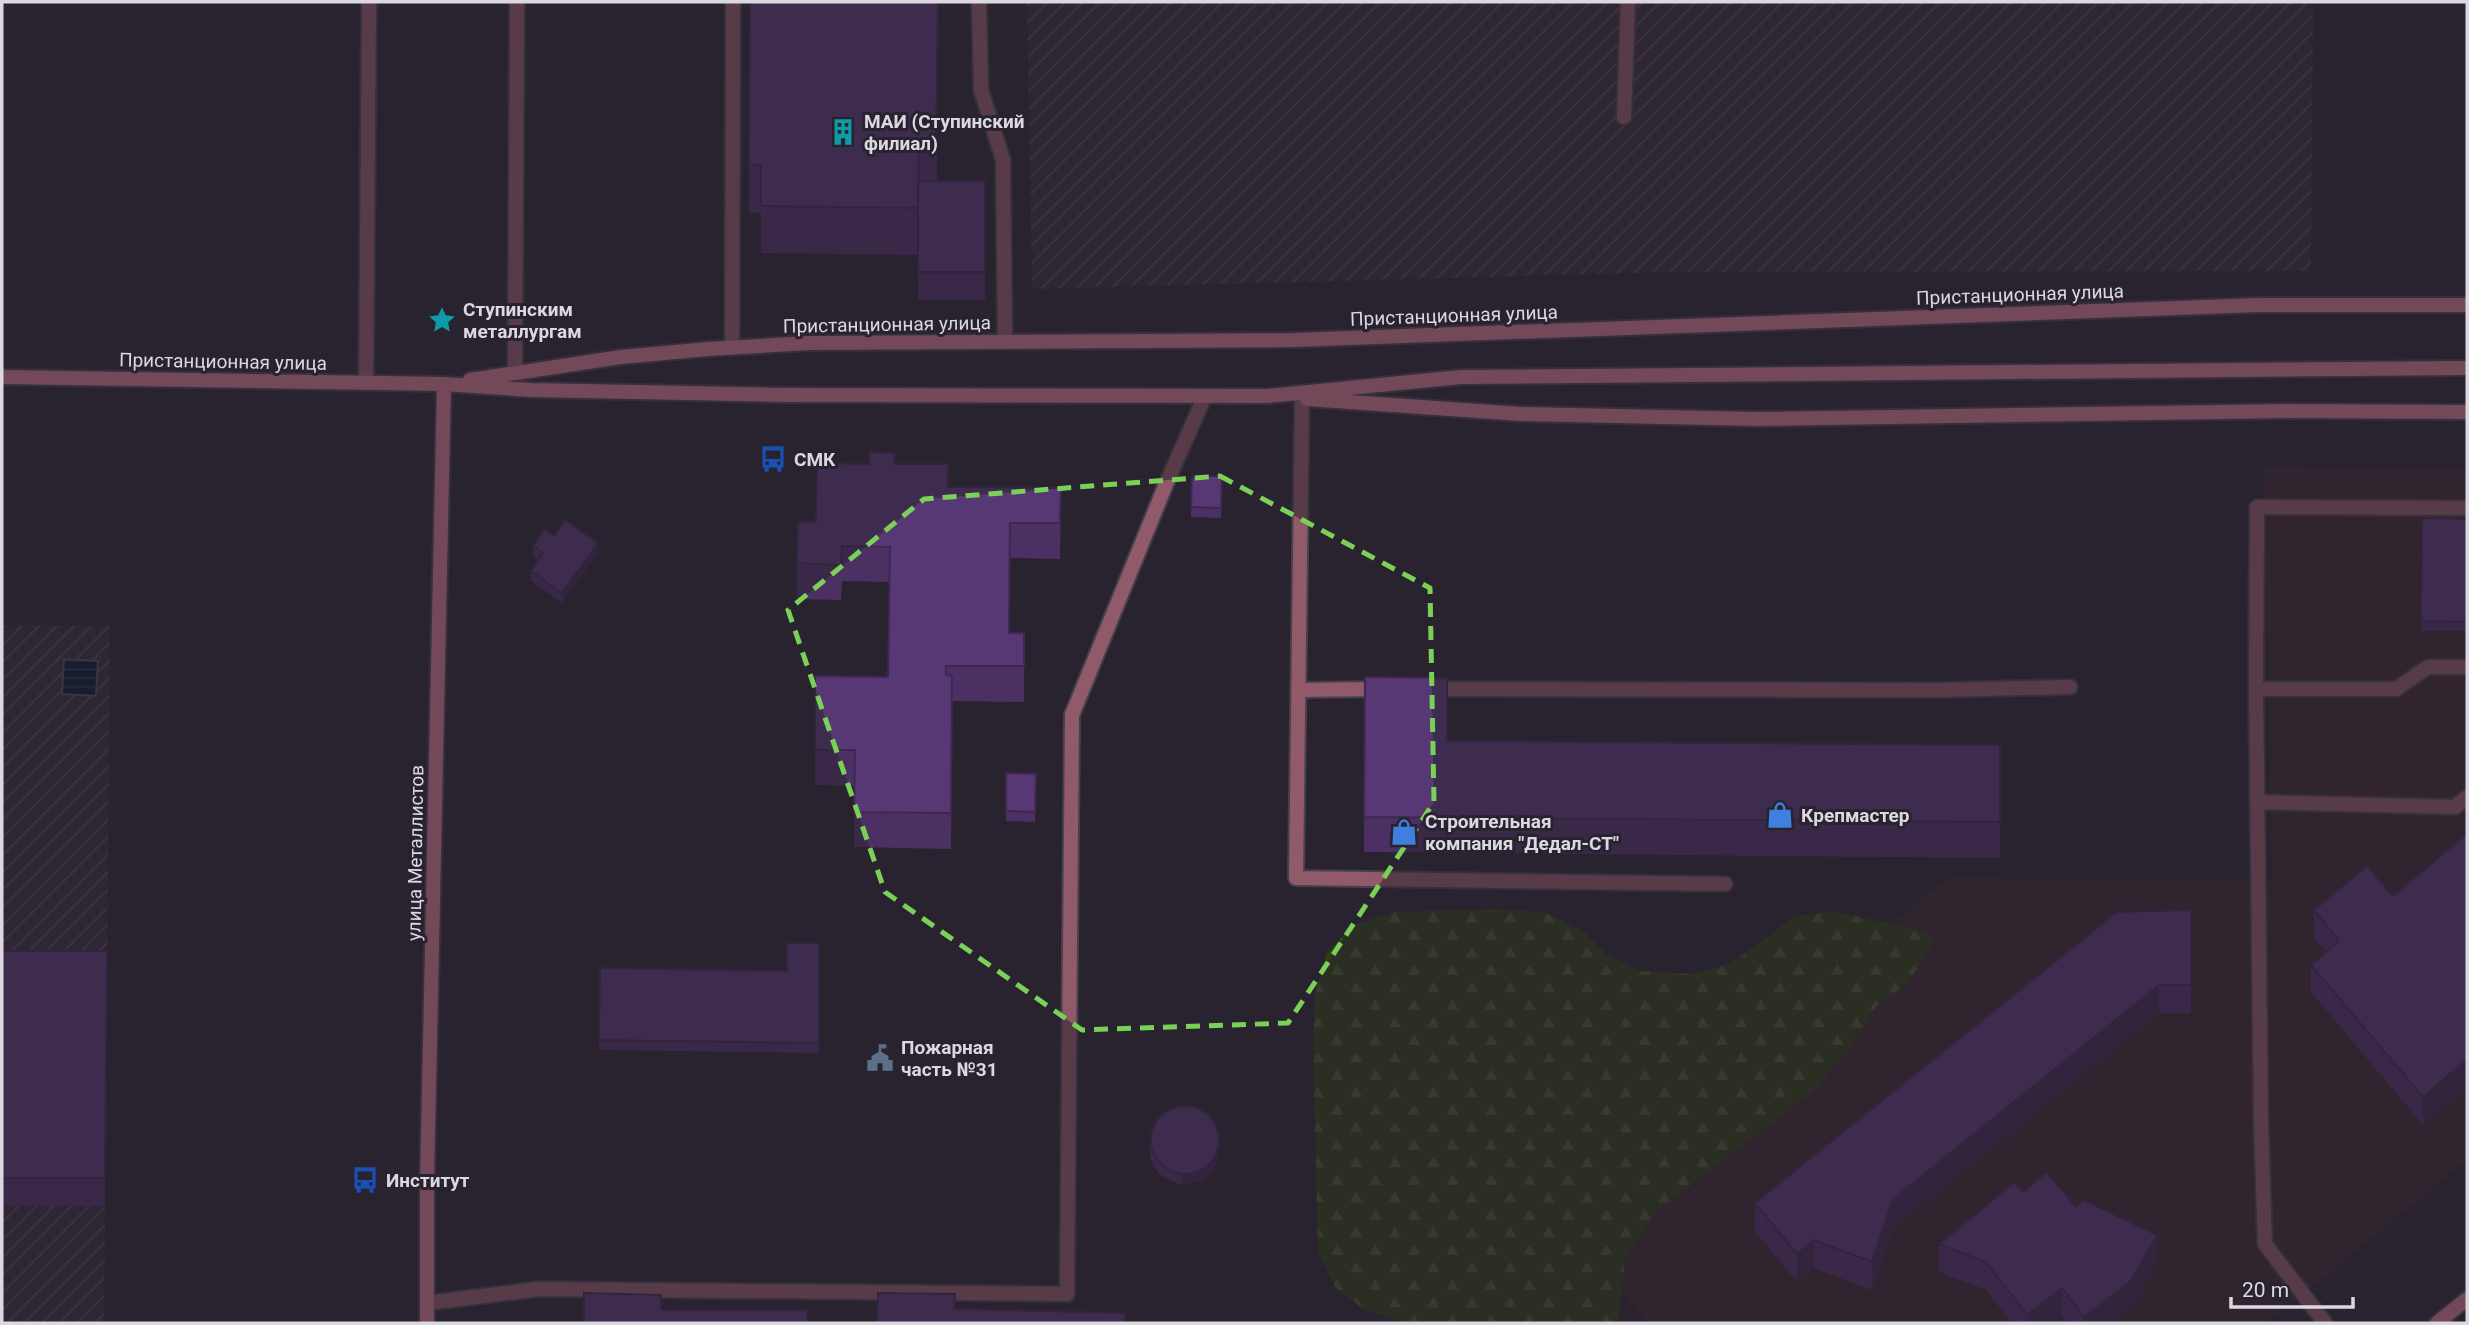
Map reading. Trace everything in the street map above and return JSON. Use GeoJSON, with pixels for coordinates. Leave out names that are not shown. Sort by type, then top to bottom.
{"type":"FeatureCollection","features":[{"type":"Feature","properties":{"kind":"main road","name":"Пристанционная улица"},"geometry":{"type":"LineString","coordinates":[[444,384],[621,357],[809,343],[1309,339],[2259,304],[2467,304]]}},
{"type":"Feature","properties":{"kind":"main road","name":"Пристанционная улица"},"geometry":{"type":"LineString","coordinates":[[2,377],[444,384],[531,390],[743,394],[1268,396],[1461,377],[2467,368]]}},
{"type":"Feature","properties":{"kind":"main road","name":"улица Металлистов"},"geometry":{"type":"LineString","coordinates":[[426,1323],[444,384]]}},
{"type":"Feature","properties":{"kind":"main road"},"geometry":{"type":"LineString","coordinates":[[1268,396],[1521,414],[1757,419],[2288,411],[2467,412]]}},
{"type":"Feature","properties":{"kind":"main road"},"geometry":{"type":"LineString","coordinates":[[2437,1323],[2467,1299]]}},
{"type":"Feature","properties":{"kind":"lane"},"geometry":{"type":"LineString","coordinates":[[366,383],[369,2]]}},
{"type":"Feature","properties":{"kind":"lane"},"geometry":{"type":"LineString","coordinates":[[515,373],[517,2]]}},
{"type":"Feature","properties":{"kind":"lane"},"geometry":{"type":"LineString","coordinates":[[732,347],[733,2]]}},
{"type":"Feature","properties":{"kind":"lane"},"geometry":{"type":"LineString","coordinates":[[979,2],[981,90],[1003,160],[1005,342]]}},
{"type":"Feature","properties":{"kind":"lane"},"geometry":{"type":"LineString","coordinates":[[1624,117],[1628,2]]}},
{"type":"Feature","properties":{"kind":"lane"},"geometry":{"type":"LineString","coordinates":[[427,1303],[539,1289],[1067,1294],[1072,715],[1166,484],[1205,396]]}},
{"type":"Feature","properties":{"kind":"lane"},"geometry":{"type":"LineString","coordinates":[[1302,398],[1296,878],[1725,884]]}},
{"type":"Feature","properties":{"kind":"lane"},"geometry":{"type":"LineString","coordinates":[[2325,1323],[2265,1244],[2257,802],[2257,507],[2467,508]]}},
{"type":"Feature","properties":{"kind":"lane"},"geometry":{"type":"LineString","coordinates":[[2256,689],[2396,689],[2428,667],[2467,667]]}},
{"type":"Feature","properties":{"kind":"lane"},"geometry":{"type":"LineString","coordinates":[[1298,690],[1941,690],[2070,687]]}},
{"type":"Feature","properties":{"kind":"lane"},"geometry":{"type":"LineString","coordinates":[[2257,802],[2455,807],[2467,797]]}},
{"type":"Feature","properties":{"kind":"highlighted area"},"geometry":{"type":"Polygon","coordinates":[[[1220,476],[1430,588],[1434,802],[1288,1023],[1082,1030],[885,892],[788,610],[924,499],[1220,476]]]}},
{"type":"Feature","properties":{"kind":"shaded area"},"geometry":{"type":"Polygon","coordinates":[[[1027,2],[2313,2],[2311,271],[1667,272],[1032,289],[1027,2]]]}},
{"type":"Feature","properties":{"kind":"shaded area"},"geometry":{"type":"Polygon","coordinates":[[[2264,467],[2467,468],[2467,1160],[2268,1323],[1648,1323],[1550,1199],[1949,877],[2118,881],[2272,880],[2264,467]]]}},
{"type":"Feature","properties":{"kind":"shaded area"},"geometry":{"type":"Polygon","coordinates":[[[2,625],[110,626],[104,1323],[2,1323],[2,625]]]}},
{"type":"Feature","properties":{"kind":"green space"},"geometry":{"type":"Polygon","coordinates":[[[1494,909],[1544,912],[1583,931],[1607,955],[1642,971],[1692,974],[1730,964],[1796,916],[1833,911],[1921,931],[1935,941],[1908,983],[1877,1006],[1845,1055],[1811,1093],[1657,1211],[1625,1257],[1618,1323],[1405,1323],[1363,1309],[1335,1287],[1318,1252],[1313,1050],[1315,992],[1327,953],[1355,924],[1395,912],[1494,909]]]}},
{"type":"Feature","properties":{"kind":"water"},"geometry":{"type":"Polygon","coordinates":[[[64,659],[98,661],[96,696],[62,694],[64,659]]]}},
{"type":"Feature","properties":{"kind":"building","name":"МАИ (Ступинский филиал)"},"geometry":{"type":"Polygon","coordinates":[[[750,2],[938,2],[936,139],[919,139],[918,208],[761,206],[761,165],[749,165],[750,2]]]}},
{"type":"Feature","properties":{"kind":"building"},"geometry":{"type":"Polygon","coordinates":[[[918,181],[985,181],[985,272],[918,272],[918,181]]]}},
{"type":"Feature","properties":{"kind":"building"},"geometry":{"type":"Polygon","coordinates":[[[869,452],[895,453],[894,464],[948,464],[948,487],[1061,488],[1060,523],[1010,523],[1009,633],[1024,633],[1024,666],[946,666],[946,675],[952,676],[951,813],[854,812],[855,750],[815,750],[815,676],[888,677],[890,547],[842,546],[841,565],[797,563],[798,522],[816,522],[817,463],[869,464],[869,452]]]}},
{"type":"Feature","properties":{"kind":"building"},"geometry":{"type":"Polygon","coordinates":[[[1192,475],[1222,476],[1221,508],[1191,507],[1192,475]]]}},
{"type":"Feature","properties":{"kind":"building"},"geometry":{"type":"Polygon","coordinates":[[[2422,518],[2467,519],[2467,622],[2421,621],[2422,518]]]}},
{"type":"Feature","properties":{"kind":"building"},"geometry":{"type":"Polygon","coordinates":[[[565,520],[598,543],[562,593],[531,571],[543,553],[533,546],[544,529],[554,536],[565,520]]]}},
{"type":"Feature","properties":{"kind":"building"},"geometry":{"type":"Polygon","coordinates":[[[1365,677],[1447,678],[1447,741],[2000,745],[2000,822],[1364,817],[1365,677]]]}},
{"type":"Feature","properties":{"kind":"building"},"geometry":{"type":"Polygon","coordinates":[[[1006,773],[1036,774],[1035,812],[1006,811],[1006,773]]]}},
{"type":"Feature","properties":{"kind":"building"},"geometry":{"type":"Polygon","coordinates":[[[2467,834],[2467,1059],[2423,1097],[2311,965],[2339,941],[2314,910],[2367,866],[2393,896],[2467,834]]]}},
{"type":"Feature","properties":{"kind":"building"},"geometry":{"type":"Polygon","coordinates":[[[2191,910],[2191,985],[2159,985],[1893,1199],[1872,1262],[1814,1240],[1797,1254],[1755,1203],[2117,912],[2191,910]]]}},
{"type":"Feature","properties":{"kind":"building"},"geometry":{"type":"Polygon","coordinates":[[[787,943],[819,943],[819,1043],[599,1040],[600,968],[787,971],[787,943]]]}},
{"type":"Feature","properties":{"kind":"building"},"geometry":{"type":"Polygon","coordinates":[[[2,951],[107,951],[105,1178],[2,1178],[2,951]]]}},
{"type":"Feature","properties":{"kind":"building"},"geometry":{"type":"Polygon","coordinates":[[[1185,1106],[1198,1109],[1209,1116],[1216,1127],[1219,1140],[1216,1153],[1209,1164],[1198,1171],[1185,1174],[1172,1171],[1161,1164],[1154,1153],[1151,1140],[1154,1127],[1161,1116],[1172,1109],[1185,1106]]]}},
{"type":"Feature","properties":{"kind":"building"},"geometry":{"type":"Polygon","coordinates":[[[2047,1172],[2076,1207],[2084,1200],[2157,1235],[2131,1281],[2084,1317],[2062,1288],[2027,1315],[1986,1262],[1939,1244],[2015,1182],[2023,1192],[2047,1172]]]}},
{"type":"Feature","properties":{"kind":"building"},"geometry":{"type":"Polygon","coordinates":[[[584,1293],[661,1295],[661,1310],[807,1310],[807,1323],[584,1323],[584,1293]]]}},
{"type":"Feature","properties":{"kind":"building"},"geometry":{"type":"Polygon","coordinates":[[[878,1293],[955,1294],[954,1309],[1125,1313],[1125,1323],[877,1323],[878,1293]]]}},
{"type":"Feature","properties":{"kind":"place","name":"МАИ (Ступинский филиал)"},"geometry":{"type":"Point","coordinates":[843,132]}},
{"type":"Feature","properties":{"kind":"place","name":"Ступинским металлургам"},"geometry":{"type":"Point","coordinates":[442,320]}},
{"type":"Feature","properties":{"kind":"place","name":"СМК"},"geometry":{"type":"Point","coordinates":[773,459]}},
{"type":"Feature","properties":{"kind":"place","name":"Крепмастер"},"geometry":{"type":"Point","coordinates":[1780,815]}},
{"type":"Feature","properties":{"kind":"place","name":"Строительная компания \"Дедал-СТ\""},"geometry":{"type":"Point","coordinates":[1404,832]}},
{"type":"Feature","properties":{"kind":"place","name":"Пожарная часть №31"},"geometry":{"type":"Point","coordinates":[880,1058]}},
{"type":"Feature","properties":{"kind":"place","name":"Институт"},"geometry":{"type":"Point","coordinates":[365,1180]}}]}
